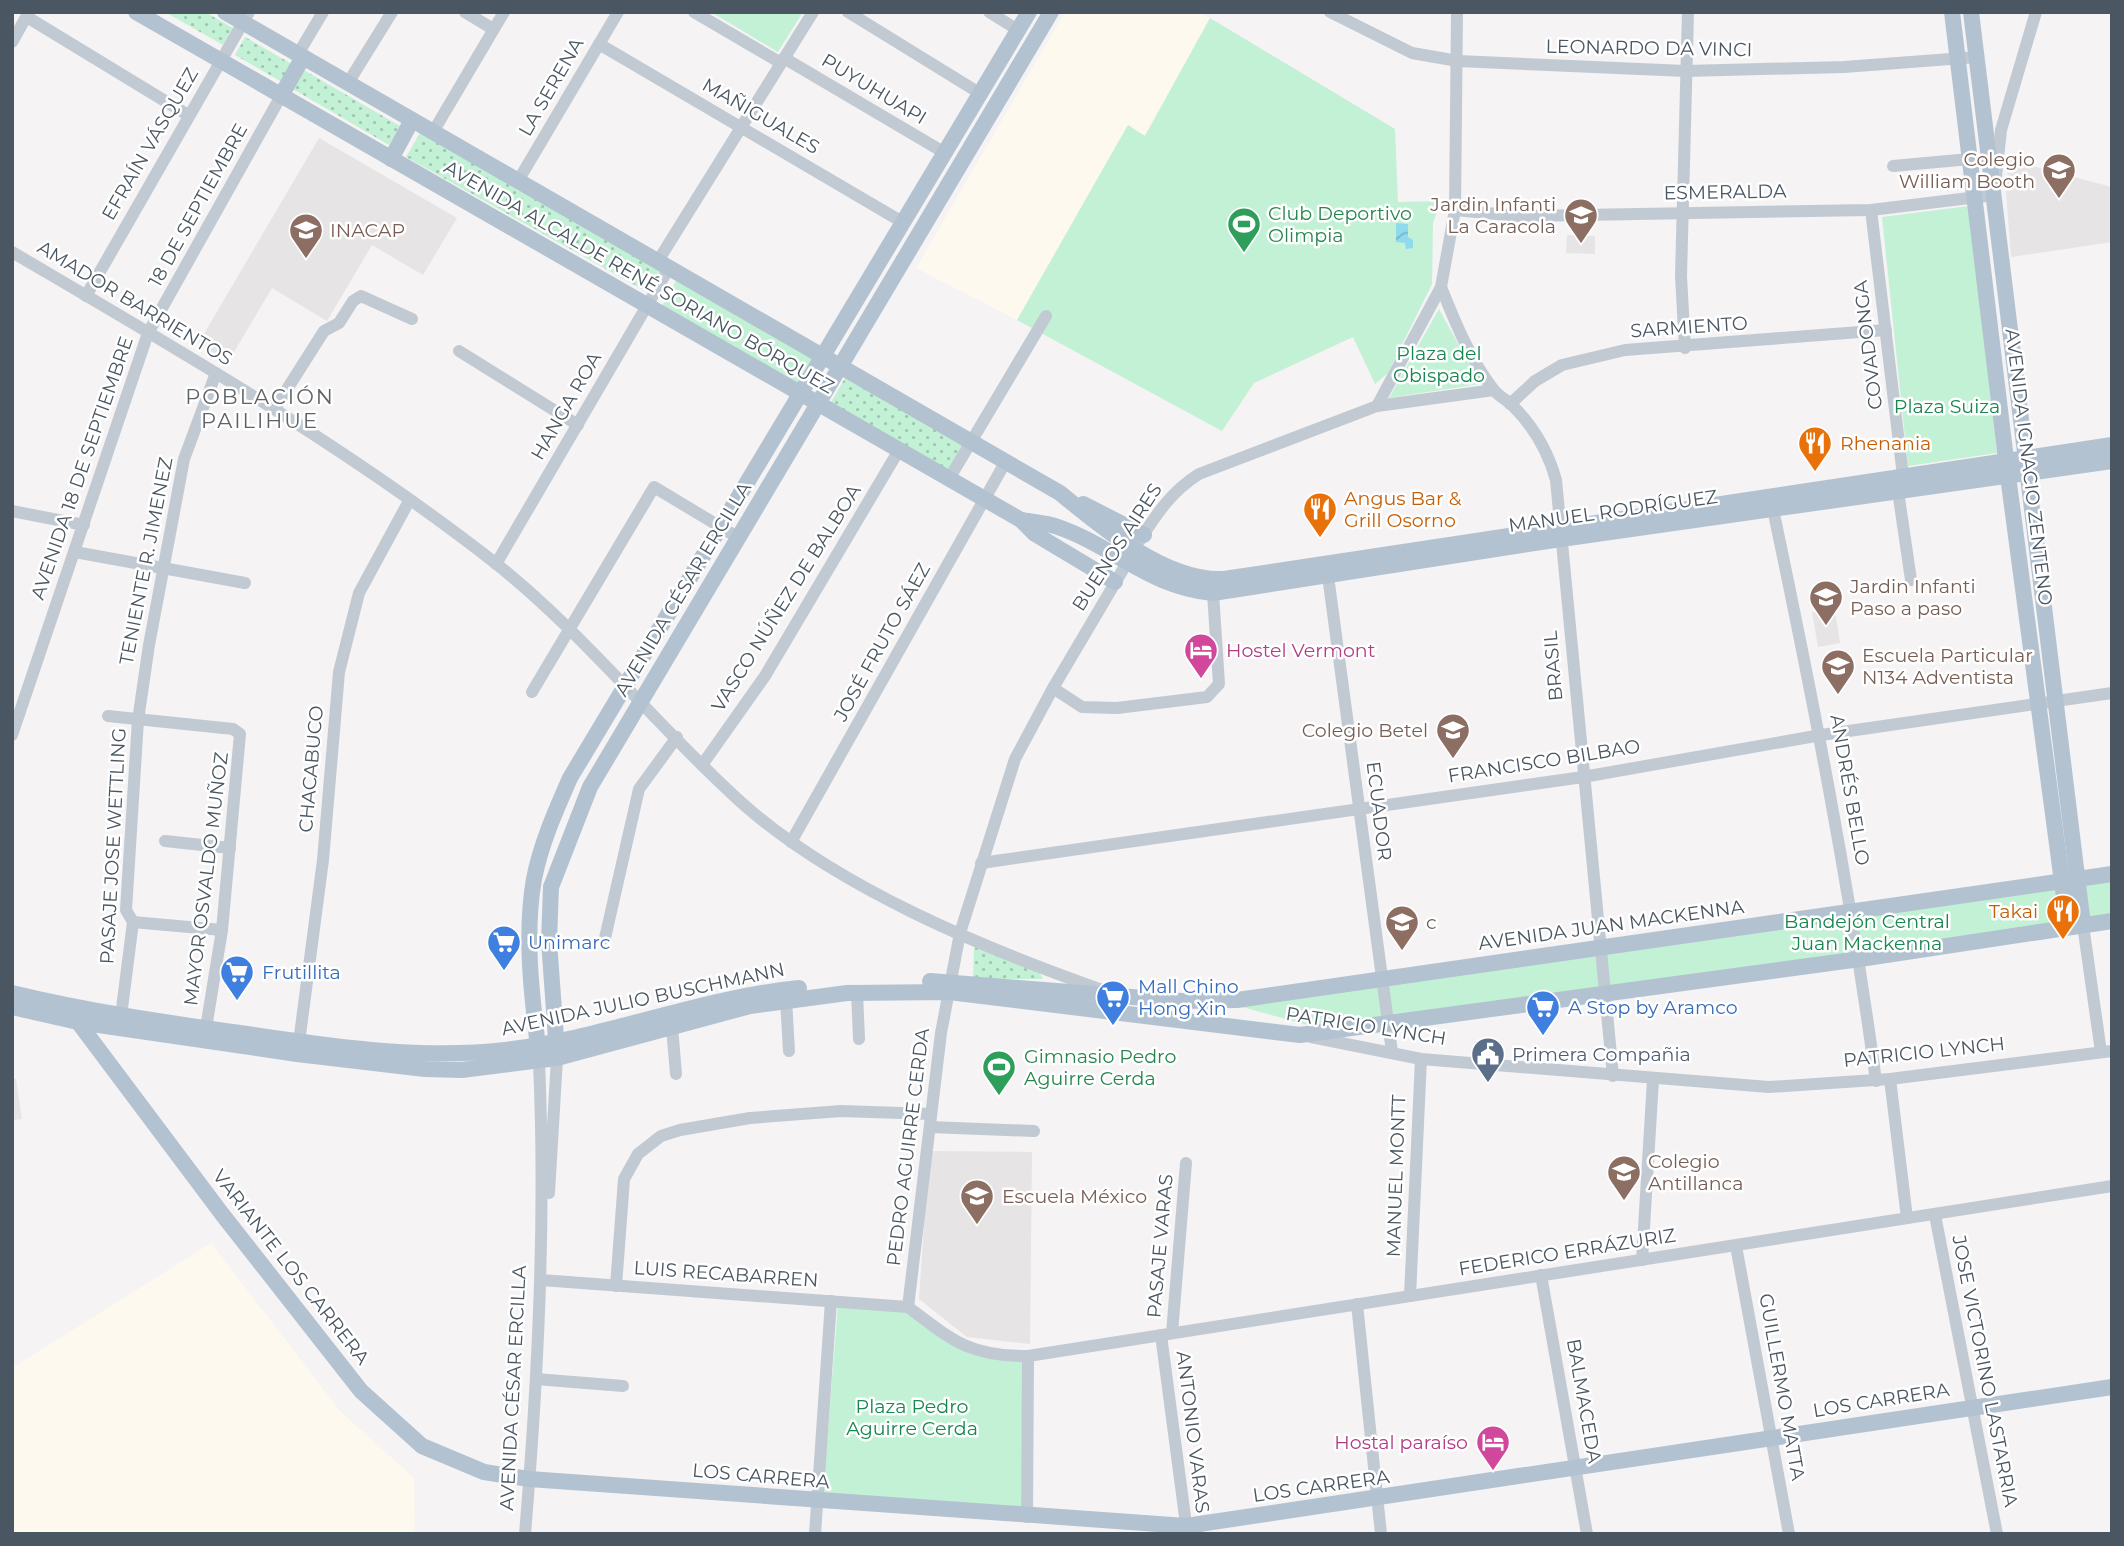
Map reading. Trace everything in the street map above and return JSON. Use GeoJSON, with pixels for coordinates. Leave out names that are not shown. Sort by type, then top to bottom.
{"type":"FeatureCollection","features":[{"type":"Feature","properties":{"kind":"main road","name":"AVENIDA ALCALDE RENÉ SORIANO BÓRQUEZ"},"geometry":{"type":"LineString","coordinates":[[136,12],[1021,520],[1058,527],[1126,564]]}},
{"type":"Feature","properties":{"kind":"main road","name":"AVENIDA ALCALDE RENÉ SORIANO BÓRQUEZ"},"geometry":{"type":"LineString","coordinates":[[225,12],[246,17],[300,56],[1060,493]]}},
{"type":"Feature","properties":{"kind":"main road","name":"AVENIDA CÉSAR ERCILLA"},"geometry":{"type":"LineString","coordinates":[[540,1062],[530,923],[535,875],[550,825],[566,786],[596,731],[626,687],[722,528],[1029,12]]}},
{"type":"Feature","properties":{"kind":"main road","name":"AVENIDA CÉSAR ERCILLA"},"geometry":{"type":"LineString","coordinates":[[557,1050],[551,965],[551,887],[587,795],[1051,12]]}},
{"type":"Feature","properties":{"kind":"main road","name":"AVENIDA IGNACIO ZENTENO"},"geometry":{"type":"LineString","coordinates":[[1952,12],[2007,468],[2040,704],[2070,880]]}},
{"type":"Feature","properties":{"kind":"main road","name":"AVENIDA IGNACIO ZENTENO"},"geometry":{"type":"LineString","coordinates":[[1971,12],[2056,701],[2075,926]]}},
{"type":"Feature","properties":{"kind":"main road"},"geometry":{"type":"LineString","coordinates":[[281,96],[300,56]]}},
{"type":"Feature","properties":{"kind":"main road"},"geometry":{"type":"LineString","coordinates":[[391,159],[412,120]]}},
{"type":"Feature","properties":{"kind":"main road","name":"MANUEL RODRÍGUEZ"},"geometry":{"type":"LineString","coordinates":[[2027,466],[2112,445]]}},
{"type":"Feature","properties":{"kind":"main road","name":"MANUEL RODRÍGUEZ"},"geometry":{"type":"LineString","coordinates":[[1060,493],[1140,541],[1186,576],[1224,579],[2007,468],[2112,461]]}},
{"type":"Feature","properties":{"kind":"main road","name":"MANUEL RODRÍGUEZ"},"geometry":{"type":"LineString","coordinates":[[1126,564],[1185,589],[1213,593],[1328,576],[1560,533],[1773,509],[1900,484]]}},
{"type":"Feature","properties":{"kind":"main road"},"geometry":{"type":"LineString","coordinates":[[1021,520],[1035,534],[1115,582]]}},
{"type":"Feature","properties":{"kind":"main road"},"geometry":{"type":"LineString","coordinates":[[566,786],[576,798],[587,795]]}},
{"type":"Feature","properties":{"kind":"main road","name":"AVENIDA JUAN MACKENNA"},"geometry":{"type":"LineString","coordinates":[[948,985],[1182,1001],[1237,1000],[2112,874]]}},
{"type":"Feature","properties":{"kind":"main road"},"geometry":{"type":"LineString","coordinates":[[535,875],[544,879],[551,887]]}},
{"type":"Feature","properties":{"kind":"main road"},"geometry":{"type":"LineString","coordinates":[[1300,1035],[1860,959],[2112,921]]}},
{"type":"Feature","properties":{"kind":"main road"},"geometry":{"type":"LineString","coordinates":[[532,957],[541,964],[551,965]]}},
{"type":"Feature","properties":{"kind":"main road","name":"AVENIDA JULIO BUSCHMANN"},"geometry":{"type":"LineString","coordinates":[[12,1007],[443,1070],[540,1062],[557,1050],[753,994],[851,983],[948,985]]}},
{"type":"Feature","properties":{"kind":"main road","name":"AVENIDA JULIO BUSCHMANN"},"geometry":{"type":"LineString","coordinates":[[12,993],[78,1016],[121,1016],[206,1028],[298,1048],[431,1054],[477,1053],[537,1045],[557,1050],[786,1000],[948,985]]}},
{"type":"Feature","properties":{"kind":"main road","name":"PATRICIO LYNCH"},"geometry":{"type":"LineString","coordinates":[[948,985],[1300,1035]]}},
{"type":"Feature","properties":{"kind":"main road","name":"VARIANTE LOS CARRERA"},"geometry":{"type":"LineString","coordinates":[[78,1016],[222,1214],[361,1391],[422,1446],[484,1472],[530,1479]]}},
{"type":"Feature","properties":{"kind":"main road","name":"LOS CARRERA"},"geometry":{"type":"LineString","coordinates":[[530,1479],[1187,1530],[2112,1387]]}},
{"type":"Feature","properties":{"kind":"street"},"geometry":{"type":"LineString","coordinates":[[300,56],[323,12]]}},
{"type":"Feature","properties":{"kind":"street"},"geometry":{"type":"LineString","coordinates":[[348,83],[392,12]]}},
{"type":"Feature","properties":{"kind":"street"},"geometry":{"type":"LineString","coordinates":[[465,12],[493,29]]}},
{"type":"Feature","properties":{"kind":"street"},"geometry":{"type":"LineString","coordinates":[[433,132],[504,12]]}},
{"type":"Feature","properties":{"kind":"street","name":"LA SERENA"},"geometry":{"type":"LineString","coordinates":[[518,181],[618,12]]}},
{"type":"Feature","properties":{"kind":"street","name":"PUYUHUAPI"},"geometry":{"type":"LineString","coordinates":[[694,12],[945,153]]}},
{"type":"Feature","properties":{"kind":"street","name":"HANGA ROA"},"geometry":{"type":"LineString","coordinates":[[496,564],[647,305],[663,265],[741,127],[813,12]]}},
{"type":"Feature","properties":{"kind":"street"},"geometry":{"type":"LineString","coordinates":[[848,12],[981,94]]}},
{"type":"Feature","properties":{"kind":"street"},"geometry":{"type":"LineString","coordinates":[[989,12],[1018,30]]}},
{"type":"Feature","properties":{"kind":"street","name":"LEONARDO DA VINCI"},"geometry":{"type":"LineString","coordinates":[[1330,12],[1412,53],[1458,61],[1686,71],[1844,67],[1977,57]]}},
{"type":"Feature","properties":{"kind":"street"},"geometry":{"type":"LineString","coordinates":[[1377,406],[1441,288],[1455,210],[1457,12]]}},
{"type":"Feature","properties":{"kind":"street"},"geometry":{"type":"LineString","coordinates":[[1685,348],[1681,276],[1688,12]]}},
{"type":"Feature","properties":{"kind":"street"},"geometry":{"type":"LineString","coordinates":[[1994,195],[2001,130],[2036,12]]}},
{"type":"Feature","properties":{"kind":"street"},"geometry":{"type":"LineString","coordinates":[[12,42],[28,15],[188,115]]}},
{"type":"Feature","properties":{"kind":"street","name":"EFRAÍN VÁSQUEZ"},"geometry":{"type":"LineString","coordinates":[[86,296],[246,17]]}},
{"type":"Feature","properties":{"kind":"street","name":"MAÑIGUALES"},"geometry":{"type":"LineString","coordinates":[[599,44],[904,223]]}},
{"type":"Feature","properties":{"kind":"street","name":"18 DE SEPTIEMBRE"},"geometry":{"type":"LineString","coordinates":[[148,333],[281,96]]}},
{"type":"Feature","properties":{"kind":"street"},"geometry":{"type":"LineString","coordinates":[[1985,122],[1989,130],[2001,130]]}},
{"type":"Feature","properties":{"kind":"street"},"geometry":{"type":"LineString","coordinates":[[1893,166],[1970,159]]}},
{"type":"Feature","properties":{"kind":"street","name":"ESMERALDA"},"geometry":{"type":"LineString","coordinates":[[1455,210],[1518,216],[1871,209],[1994,195]]}},
{"type":"Feature","properties":{"kind":"street","name":"COVADONGA"},"geometry":{"type":"LineString","coordinates":[[1871,209],[1912,580]]}},
{"type":"Feature","properties":{"kind":"street","name":"AMADOR BARRIENTOS"},"geometry":{"type":"LineString","coordinates":[[12,252],[346,453],[496,564],[641,700],[702,765],[745,805],[791,842],[853,880],[960,933]]}},
{"type":"Feature","properties":{"kind":"street","name":"BRASIL"},"geometry":{"type":"LineString","coordinates":[[1441,288],[1457,327],[1494,390],[1538,436],[1550,458],[1556,480],[1613,1076]]}},
{"type":"Feature","properties":{"kind":"street"},"geometry":{"type":"LineString","coordinates":[[275,408],[324,331],[339,323],[353,301],[361,296],[412,318]]}},
{"type":"Feature","properties":{"kind":"street"},"geometry":{"type":"LineString","coordinates":[[949,479],[973,443],[1046,316]]}},
{"type":"Feature","properties":{"kind":"street","name":"SARMIENTO"},"geometry":{"type":"LineString","coordinates":[[1510,404],[1535,382],[1562,365],[1625,350],[1685,348],[1886,330]]}},
{"type":"Feature","properties":{"kind":"street","name":"AVENIDA 18 DE SEPTIEMBRE"},"geometry":{"type":"LineString","coordinates":[[12,735],[148,333]]}},
{"type":"Feature","properties":{"kind":"street"},"geometry":{"type":"LineString","coordinates":[[459,351],[578,425]]}},
{"type":"Feature","properties":{"kind":"street","name":"TENIENTE R. JIMENEZ"},"geometry":{"type":"LineString","coordinates":[[138,720],[184,459],[216,373]]}},
{"type":"Feature","properties":{"kind":"street","name":"BUENOS AIRES"},"geometry":{"type":"LineString","coordinates":[[948,985],[952,947],[960,933],[1015,759],[1053,688],[1164,503],[1180,486],[1199,474],[1377,406],[1494,390]]}},
{"type":"Feature","properties":{"kind":"street","name":"VASCO NÚÑEZ DE BALBOA"},"geometry":{"type":"LineString","coordinates":[[702,765],[765,676],[899,450]]}},
{"type":"Feature","properties":{"kind":"street","name":"JOSÉ FRUTO SÁEZ"},"geometry":{"type":"LineString","coordinates":[[791,842],[1006,461]]}},
{"type":"Feature","properties":{"kind":"street"},"geometry":{"type":"LineString","coordinates":[[532,692],[654,487],[739,538]]}},
{"type":"Feature","properties":{"kind":"street","name":"CHACABUCO"},"geometry":{"type":"LineString","coordinates":[[298,1048],[323,859],[339,672],[359,593],[410,501]]}},
{"type":"Feature","properties":{"kind":"street","name":"ANDRÉS BELLO"},"geometry":{"type":"LineString","coordinates":[[1773,509],[1821,735],[1860,959],[1876,1081]]}},
{"type":"Feature","properties":{"kind":"street"},"geometry":{"type":"LineString","coordinates":[[12,511],[83,525]]}},
{"type":"Feature","properties":{"kind":"street"},"geometry":{"type":"LineString","coordinates":[[75,552],[245,583]]}},
{"type":"Feature","properties":{"kind":"street","name":"ECUADOR"},"geometry":{"type":"LineString","coordinates":[[1328,576],[1392,1052]]}},
{"type":"Feature","properties":{"kind":"street"},"geometry":{"type":"LineString","coordinates":[[1053,688],[1082,706],[1094,707],[1117,708],[1207,697],[1219,684],[1213,593]]}},
{"type":"Feature","properties":{"kind":"street","name":"FRANCISCO BILBAO"},"geometry":{"type":"LineString","coordinates":[[981,863],[1583,777],[1821,735],[2112,692]]}},
{"type":"Feature","properties":{"kind":"street"},"geometry":{"type":"LineString","coordinates":[[108,716],[138,720]]}},
{"type":"Feature","properties":{"kind":"street","name":"MAYOR OSVALDO MUÑOZ"},"geometry":{"type":"LineString","coordinates":[[138,720],[233,729],[240,734],[222,930],[206,1028]]}},
{"type":"Feature","properties":{"kind":"street","name":"PASAJE JOSE WETTLING"},"geometry":{"type":"LineString","coordinates":[[121,1016],[133,922],[126,910],[138,720]]}},
{"type":"Feature","properties":{"kind":"street"},"geometry":{"type":"LineString","coordinates":[[605,939],[639,789],[677,737]]}},
{"type":"Feature","properties":{"kind":"street"},"geometry":{"type":"LineString","coordinates":[[165,841],[230,848]]}},
{"type":"Feature","properties":{"kind":"street"},"geometry":{"type":"LineString","coordinates":[[133,922],[222,930]]}},
{"type":"Feature","properties":{"kind":"street"},"geometry":{"type":"LineString","coordinates":[[2075,926],[2106,1051]]}},
{"type":"Feature","properties":{"kind":"street","name":"AVENIDA JUAN MACKENNA"},"geometry":{"type":"LineString","coordinates":[[960,933],[1116,995]]}},
{"type":"Feature","properties":{"kind":"street","name":"PEDRO AGUIRRE CERDA"},"geometry":{"type":"LineString","coordinates":[[908,1307],[948,985]]}},
{"type":"Feature","properties":{"kind":"street"},"geometry":{"type":"LineString","coordinates":[[857,992],[859,1039]]}},
{"type":"Feature","properties":{"kind":"street"},"geometry":{"type":"LineString","coordinates":[[786,1000],[789,1051]]}},
{"type":"Feature","properties":{"kind":"street"},"geometry":{"type":"LineString","coordinates":[[672,1027],[676,1074]]}},
{"type":"Feature","properties":{"kind":"street","name":"PATRICIO LYNCH"},"geometry":{"type":"LineString","coordinates":[[1300,1035],[1420,1059],[1653,1080],[1769,1087],[1876,1081],[2106,1051]]}},
{"type":"Feature","properties":{"kind":"street","name":"AVENIDA CÉSAR ERCILLA"},"geometry":{"type":"LineString","coordinates":[[541,1245],[551,1180],[557,1050]]}},
{"type":"Feature","properties":{"kind":"street","name":"MANUEL MONTT"},"geometry":{"type":"LineString","coordinates":[[1410,1296],[1420,1059]]}},
{"type":"Feature","properties":{"kind":"street","name":"AVENIDA CÉSAR ERCILLA"},"geometry":{"type":"LineString","coordinates":[[525,1534],[541,1280],[540,1062]]}},
{"type":"Feature","properties":{"kind":"street"},"geometry":{"type":"LineString","coordinates":[[1890,1079],[1907,1218]]}},
{"type":"Feature","properties":{"kind":"street"},"geometry":{"type":"LineString","coordinates":[[1642,1260],[1653,1080]]}},
{"type":"Feature","properties":{"kind":"street"},"geometry":{"type":"LineString","coordinates":[[616,1286],[624,1179],[638,1154],[661,1136],[750,1118],[841,1111],[1034,1131]]}},
{"type":"Feature","properties":{"kind":"street","name":"PASAJE VARAS"},"geometry":{"type":"LineString","coordinates":[[1166,1334],[1186,1163]]}},
{"type":"Feature","properties":{"kind":"street","name":"FEDERICO ERRÁZURIZ"},"geometry":{"type":"LineString","coordinates":[[908,1307],[947,1337],[974,1351],[1028,1356],[2112,1186]]}},
{"type":"Feature","properties":{"kind":"street","name":"JOSE VICTORINO LASTARRIA"},"geometry":{"type":"LineString","coordinates":[[1934,1215],[1997,1534]]}},
{"type":"Feature","properties":{"kind":"street","name":"GUILLERMO MATTA"},"geometry":{"type":"LineString","coordinates":[[1736,1246],[1789,1534]]}},
{"type":"Feature","properties":{"kind":"street","name":"BALMACEDA"},"geometry":{"type":"LineString","coordinates":[[1541,1275],[1587,1534]]}},
{"type":"Feature","properties":{"kind":"street","name":"LUIS RECABARREN"},"geometry":{"type":"LineString","coordinates":[[541,1280],[908,1307]]}},
{"type":"Feature","properties":{"kind":"street"},"geometry":{"type":"LineString","coordinates":[[815,1534],[831,1301]]}},
{"type":"Feature","properties":{"kind":"street"},"geometry":{"type":"LineString","coordinates":[[1357,1304],[1381,1534]]}},
{"type":"Feature","properties":{"kind":"street","name":"ANTONIO VARAS"},"geometry":{"type":"LineString","coordinates":[[1166,1334],[1187,1530]]}},
{"type":"Feature","properties":{"kind":"street"},"geometry":{"type":"LineString","coordinates":[[1027,1517],[1028,1356]]}},
{"type":"Feature","properties":{"kind":"street"},"geometry":{"type":"LineString","coordinates":[[536,1379],[623,1386]]}},
{"type":"Feature","properties":{"kind":"shaded area"},"geometry":{"type":"Polygon","coordinates":[[[1065,12],[1198,12],[1210,18],[1144,136],[1127,126],[1017,320],[916,268],[1065,12]]]}},
{"type":"Feature","properties":{"kind":"shaded area","name":"INACAP"},"geometry":{"type":"Polygon","coordinates":[[[319,138],[457,218],[423,275],[372,245],[327,321],[272,288],[228,362],[198,344],[319,138]]]}},
{"type":"Feature","properties":{"kind":"shaded area","name":"Colegio William Booth"},"geometry":{"type":"Polygon","coordinates":[[[2009,160],[2112,187],[2112,242],[2011,257],[2006,191],[2009,160]]]}},
{"type":"Feature","properties":{"kind":"shaded area","name":"Jardin Infanti La Caracola"},"geometry":{"type":"Polygon","coordinates":[[[1567,235],[1595,236],[1595,254],[1566,253],[1567,235]]]}},
{"type":"Feature","properties":{"kind":"shaded area","name":"Jardin Infanti Paso a paso"},"geometry":{"type":"Polygon","coordinates":[[[1835,611],[1840,643],[1818,647],[1812,612],[1835,611]]]}},
{"type":"Feature","properties":{"kind":"shaded area"},"geometry":{"type":"Polygon","coordinates":[[[12,1079],[16,1079],[22,1119],[12,1120],[12,1079]]]}},
{"type":"Feature","properties":{"kind":"shaded area","name":"Escuela México"},"geometry":{"type":"Polygon","coordinates":[[[929,1151],[1032,1152],[1030,1344],[967,1337],[919,1299],[929,1151]]]}},
{"type":"Feature","properties":{"kind":"shaded area"},"geometry":{"type":"Polygon","coordinates":[[[211,1243],[341,1412],[414,1478],[415,1534],[12,1534],[12,1368],[211,1243]]]}},
{"type":"Feature","properties":{"kind":"green space"},"geometry":{"type":"Polygon","coordinates":[[[165,12],[205,12],[233,28],[223,45],[165,12]]]}},
{"type":"Feature","properties":{"kind":"green space"},"geometry":{"type":"Polygon","coordinates":[[[711,12],[803,12],[778,52],[711,12]]]}},
{"type":"Feature","properties":{"kind":"green space","name":"Club Deportivo Olimpia"},"geometry":{"type":"Polygon","coordinates":[[[1210,18],[1395,129],[1398,202],[1441,201],[1433,223],[1432,284],[1388,373],[1375,384],[1353,337],[1254,383],[1222,431],[1017,320],[1128,125],[1145,136],[1210,18]]]}},
{"type":"Feature","properties":{"kind":"green space"},"geometry":{"type":"Polygon","coordinates":[[[245,37],[292,64],[282,82],[235,55],[245,37]]]}},
{"type":"Feature","properties":{"kind":"green space"},"geometry":{"type":"Polygon","coordinates":[[[302,69],[400,126],[389,145],[291,88],[302,69]]]}},
{"type":"Feature","properties":{"kind":"green space"},"geometry":{"type":"Polygon","coordinates":[[[420,133],[661,268],[647,292],[406,157],[420,133]]]}},
{"type":"Feature","properties":{"kind":"green space","name":"Plaza Suiza"},"geometry":{"type":"Polygon","coordinates":[[[1969,206],[1997,453],[1908,466],[1882,217],[1969,206]]]}},
{"type":"Feature","properties":{"kind":"green space"},"geometry":{"type":"Polygon","coordinates":[[[678,277],[816,356],[800,384],[662,306],[678,277]]]}},
{"type":"Feature","properties":{"kind":"green space","name":"Plaza del Obispado"},"geometry":{"type":"Polygon","coordinates":[[[1439,309],[1480,384],[1389,398],[1439,309]]]}},
{"type":"Feature","properties":{"kind":"green space"},"geometry":{"type":"Polygon","coordinates":[[[845,378],[965,446],[951,472],[830,404],[845,378]]]}},
{"type":"Feature","properties":{"kind":"green space","name":"Bandejón Central Juan Mackenna"},"geometry":{"type":"Polygon","coordinates":[[[2112,878],[2112,918],[1322,1029],[1235,1005],[2112,878]]]}},
{"type":"Feature","properties":{"kind":"green space"},"geometry":{"type":"Polygon","coordinates":[[[974,947],[1037,968],[1043,979],[973,979],[974,947]]]}},
{"type":"Feature","properties":{"kind":"green space","name":"Plaza Pedro Aguirre Cerda"},"geometry":{"type":"Polygon","coordinates":[[[838,1304],[905,1310],[945,1341],[973,1355],[1023,1360],[1021,1508],[823,1493],[838,1304]]]}},
{"type":"Feature","properties":{"kind":"water"},"geometry":{"type":"Polygon","coordinates":[[[1396,223],[1408,224],[1408,237],[1413,240],[1413,248],[1406,249],[1405,243],[1396,242],[1396,223]]]}},
{"type":"Feature","properties":{"kind":"place","name":"Colegio William Booth"},"geometry":{"type":"Point","coordinates":[2059,200]}},
{"type":"Feature","properties":{"kind":"place","name":"Jardin Infanti La Caracola"},"geometry":{"type":"Point","coordinates":[1581,245]}},
{"type":"Feature","properties":{"kind":"place","name":"Club Deportivo Olimpia"},"geometry":{"type":"Point","coordinates":[1244,254]}},
{"type":"Feature","properties":{"kind":"place","name":"INACAP"},"geometry":{"type":"Point","coordinates":[306,260]}},
{"type":"Feature","properties":{"kind":"place","name":"Rhenania"},"geometry":{"type":"Point","coordinates":[1815,473]}},
{"type":"Feature","properties":{"kind":"place","name":"Angus Bar & Grill Osorno"},"geometry":{"type":"Point","coordinates":[1320,539]}},
{"type":"Feature","properties":{"kind":"place","name":"Jardin Infanti Paso a paso"},"geometry":{"type":"Point","coordinates":[1826,627]}},
{"type":"Feature","properties":{"kind":"place","name":"Hostel Vermont"},"geometry":{"type":"Point","coordinates":[1201,680]}},
{"type":"Feature","properties":{"kind":"place","name":"Escuela Particular N134 Adventista"},"geometry":{"type":"Point","coordinates":[1838,696]}},
{"type":"Feature","properties":{"kind":"place","name":"Colegio Betel"},"geometry":{"type":"Point","coordinates":[1453,760]}},
{"type":"Feature","properties":{"kind":"place","name":"Takai"},"geometry":{"type":"Point","coordinates":[2063,941]}},
{"type":"Feature","properties":{"kind":"place","name":"c"},"geometry":{"type":"Point","coordinates":[1402,952]}},
{"type":"Feature","properties":{"kind":"place","name":"Unimarc"},"geometry":{"type":"Point","coordinates":[504,972]}},
{"type":"Feature","properties":{"kind":"place","name":"Frutillita"},"geometry":{"type":"Point","coordinates":[237,1002]}},
{"type":"Feature","properties":{"kind":"place","name":"Mall Chino Hong Xin"},"geometry":{"type":"Point","coordinates":[1113,1027]}},
{"type":"Feature","properties":{"kind":"place","name":"A Stop by Aramco"},"geometry":{"type":"Point","coordinates":[1543,1037]}},
{"type":"Feature","properties":{"kind":"place","name":"Primera Compañia"},"geometry":{"type":"Point","coordinates":[1488,1084]}},
{"type":"Feature","properties":{"kind":"place","name":"Gimnasio Pedro Aguirre Cerda"},"geometry":{"type":"Point","coordinates":[999,1097]}},
{"type":"Feature","properties":{"kind":"place","name":"Colegio Antillanca"},"geometry":{"type":"Point","coordinates":[1624,1202]}},
{"type":"Feature","properties":{"kind":"place","name":"Escuela México"},"geometry":{"type":"Point","coordinates":[977,1226]}},
{"type":"Feature","properties":{"kind":"place","name":"Hostal paraíso"},"geometry":{"type":"Point","coordinates":[1493,1472]}},
{"type":"Feature","properties":{"kind":"district","name":"POBLACIÓN PAILIHUE"},"geometry":{"type":"Point","coordinates":[260,408]}}]}
